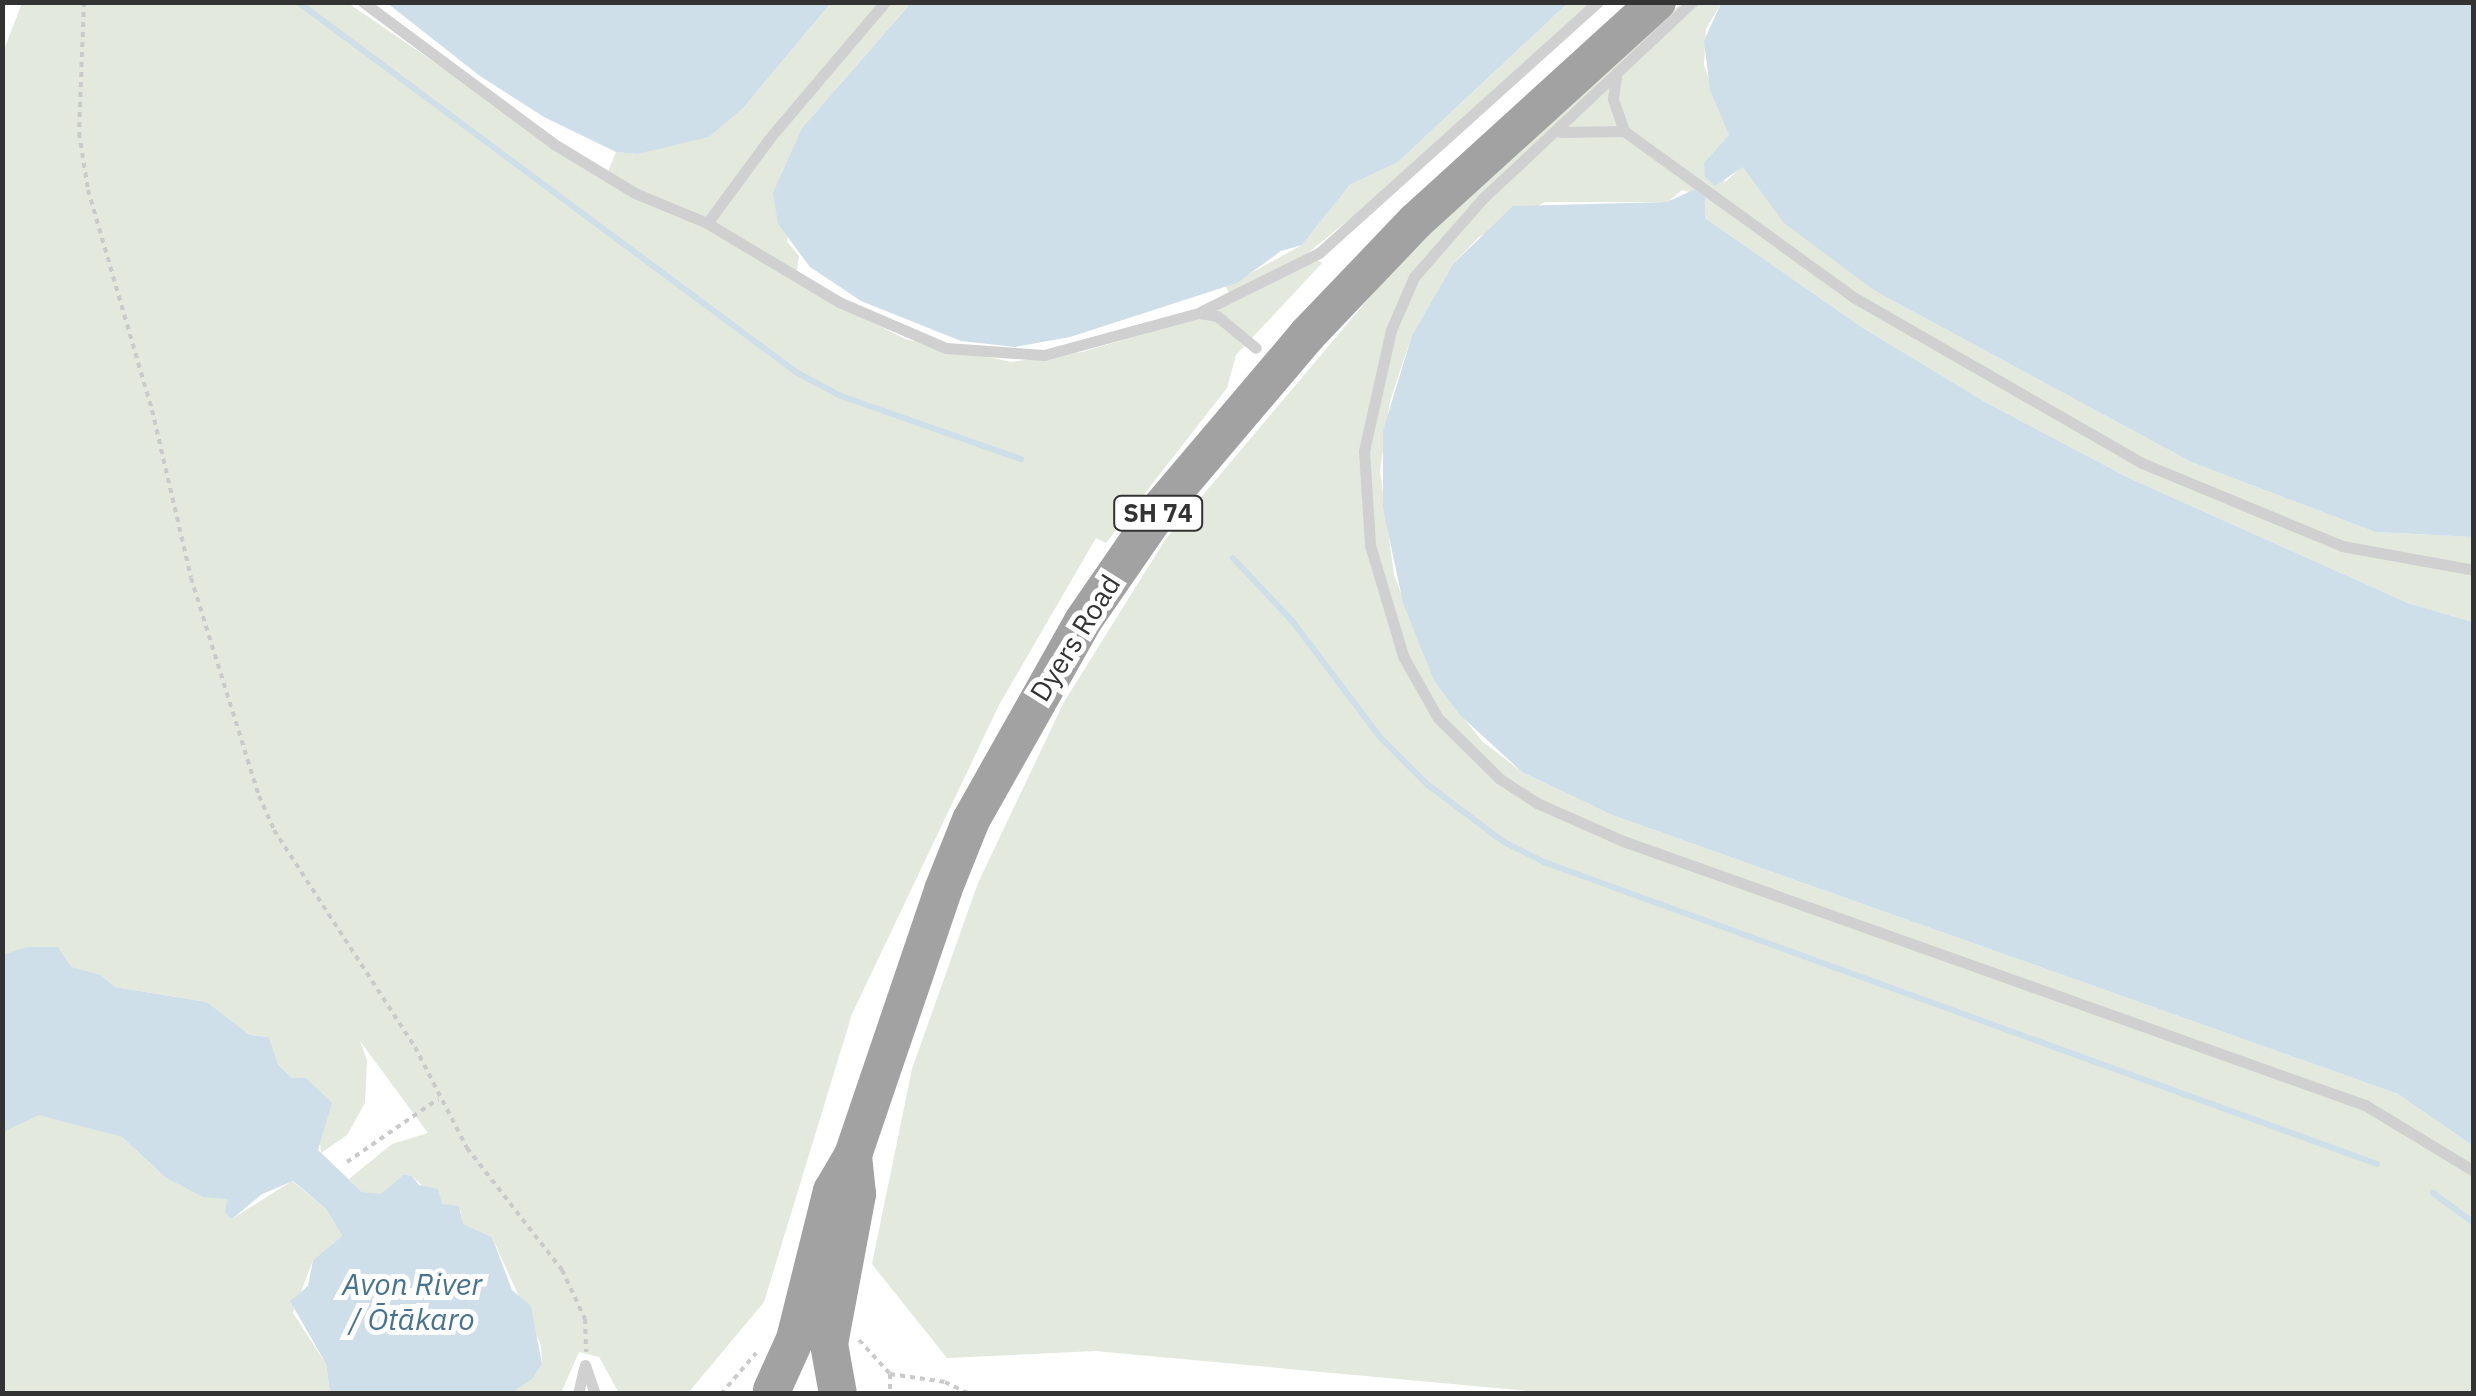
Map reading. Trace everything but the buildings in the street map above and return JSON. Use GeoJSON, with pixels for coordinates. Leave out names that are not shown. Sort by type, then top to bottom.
{"type":"FeatureCollection","features":[{"type":"Feature","properties":{"kind":"highway","name":"Dyers Road"},"geometry":{"type":"LineString","coordinates":[[770,1392],[795,1339],[832,1191],[853,1155],[902,998],[971,820],[1032,706],[1129,553],[1222,433],[1402,235],[1657,2]]}},
{"type":"Feature","properties":{"kind":"highway","name":"Dyers Road"},"geometry":{"type":"LineString","coordinates":[[838,1394],[829,1344],[857,1194],[853,1155]]}},
{"type":"Feature","properties":{"kind":"highway","name":"SH 74"},"geometry":{"type":"LineString","coordinates":[[770,1392],[806,1380],[838,1394]]}},
{"type":"Feature","properties":{"kind":"lane"},"geometry":{"type":"LineString","coordinates":[[363,2],[554,144],[636,194],[707,223],[839,302],[923,341],[971,353],[1044,355],[1199,313],[1319,253],[1598,2]]}},
{"type":"Feature","properties":{"kind":"lane"},"geometry":{"type":"LineString","coordinates":[[707,223],[885,2]]}},
{"type":"Feature","properties":{"kind":"lane"},"geometry":{"type":"LineString","coordinates":[[1692,2],[1561,132],[1484,197],[1414,277],[1391,330],[1369,415],[1364,481],[1382,600],[1417,686],[1468,753],[1536,804],[1623,841],[2364,1104],[2474,1171]]}},
{"type":"Feature","properties":{"kind":"lane"},"geometry":{"type":"LineString","coordinates":[[1616,77],[1613,99],[1624,130],[1855,298],[2142,463],[2342,546],[2474,570]]}},
{"type":"Feature","properties":{"kind":"lane"},"geometry":{"type":"LineString","coordinates":[[1561,132],[1624,130]]}},
{"type":"Feature","properties":{"kind":"lane"},"geometry":{"type":"LineString","coordinates":[[1199,313],[1217,316],[1256,348]]}},
{"type":"Feature","properties":{"kind":"lane"},"geometry":{"type":"LineString","coordinates":[[578,1394],[584,1365]]}},
{"type":"Feature","properties":{"kind":"lane"},"geometry":{"type":"LineString","coordinates":[[584,1365],[595,1394]]}},
{"type":"Feature","properties":{"kind":"path"},"geometry":{"type":"LineString","coordinates":[[84,2],[79,133],[88,190],[224,689],[274,830],[389,1004],[467,1148],[562,1270],[584,1318],[584,1365]]}},
{"type":"Feature","properties":{"kind":"path"},"geometry":{"type":"LineString","coordinates":[[346,1162],[438,1099]]}},
{"type":"Feature","properties":{"kind":"path"},"geometry":{"type":"LineString","coordinates":[[860,1340],[890,1374],[946,1382],[970,1394]]}},
{"type":"Feature","properties":{"kind":"path"},"geometry":{"type":"LineString","coordinates":[[721,1394],[758,1349]]}},
{"type":"Feature","properties":{"kind":"path"},"geometry":{"type":"LineString","coordinates":[[890,1374],[890,1394]]}},
{"type":"Feature","properties":{"kind":"shaded area"},"geometry":{"type":"Polygon","coordinates":[[[22,3],[348,3],[605,179],[616,152],[637,154],[744,107],[831,3],[911,3],[802,128],[787,242],[799,256],[795,282],[905,339],[1011,362],[1082,352],[1188,321],[1317,260],[1322,263],[1236,355],[1227,388],[1106,543],[1096,538],[999,705],[852,1014],[764,1302],[688,1393],[619,1393],[599,1357],[579,1352],[561,1393],[511,1393],[542,1364],[541,1345],[492,1237],[462,1224],[461,1211],[442,1204],[412,1176],[404,1174],[381,1195],[362,1192],[349,1179],[392,1144],[428,1133],[360,1041],[367,1060],[365,1103],[347,1135],[321,1153],[315,1093],[306,1078],[292,1078],[278,1064],[269,1037],[250,1035],[207,1002],[115,987],[101,975],[3,955],[2,55],[22,3]]]}},
{"type":"Feature","properties":{"kind":"shaded area"},"geometry":{"type":"Polygon","coordinates":[[[1568,3],[1590,3],[1361,210],[1299,260],[1230,295],[1226,287],[1302,245],[1350,185],[1398,162],[1568,3]]]}},
{"type":"Feature","properties":{"kind":"shaded area"},"geometry":{"type":"Polygon","coordinates":[[[1685,3],[1721,3],[1706,29],[1704,65],[1729,135],[1724,183],[1743,166],[1875,291],[2191,462],[2375,532],[2473,537],[2473,622],[2408,603],[2129,478],[1987,403],[1863,328],[1705,218],[1705,196],[1682,190],[1668,202],[1545,202],[1479,237],[1453,264],[1412,335],[1390,401],[1380,471],[1394,575],[1434,681],[1482,741],[1522,772],[1612,815],[2398,1094],[2473,1146],[2473,1393],[1560,1394],[1095,1351],[947,1358],[872,1264],[912,1069],[978,883],[1064,702],[1165,540],[1391,272],[1488,174],[1658,17],[1685,3]]]}},
{"type":"Feature","properties":{"kind":"shaded area"},"geometry":{"type":"Polygon","coordinates":[[[3,997],[42,1115],[122,1137],[165,1177],[227,1199],[232,1219],[292,1181],[326,1209],[342,1236],[313,1260],[293,1313],[326,1364],[330,1393],[3,1394],[3,997]]]}},
{"type":"Feature","properties":{"kind":"water"},"geometry":{"type":"Polygon","coordinates":[[[911,2],[1568,3],[1398,162],[1350,185],[1302,245],[1281,251],[1237,283],[1070,337],[1015,347],[961,341],[861,301],[810,267],[778,224],[773,193],[802,128],[911,2]]]}},
{"type":"Feature","properties":{"kind":"water"},"geometry":{"type":"Polygon","coordinates":[[[387,3],[831,3],[744,107],[709,137],[637,154],[616,152],[544,117],[480,76],[387,3]]]}},
{"type":"Feature","properties":{"kind":"water"},"geometry":{"type":"Polygon","coordinates":[[[1721,3],[2473,3],[2473,537],[2375,532],[2191,462],[1875,291],[1784,223],[1743,167],[1715,186],[1705,177],[1704,163],[1729,135],[1710,90],[1704,41],[1721,3]]]}},
{"type":"Feature","properties":{"kind":"water"},"geometry":{"type":"Polygon","coordinates":[[[1695,189],[1705,196],[1705,218],[1863,328],[1987,403],[2129,478],[2408,603],[2473,622],[2473,1146],[2398,1094],[1612,815],[1522,772],[1461,716],[1434,681],[1403,603],[1383,508],[1383,431],[1412,335],[1453,264],[1513,206],[1667,202],[1695,189]]]}},
{"type":"Feature","properties":{"kind":"water","name":"Avon River / Ōtākaro"},"geometry":{"type":"Polygon","coordinates":[[[27,947],[58,947],[71,967],[101,975],[115,987],[207,1002],[250,1035],[269,1037],[278,1064],[292,1078],[306,1078],[332,1103],[318,1150],[362,1192],[381,1194],[404,1174],[412,1176],[419,1185],[438,1189],[442,1204],[459,1206],[463,1224],[492,1237],[512,1290],[531,1306],[542,1364],[532,1379],[511,1393],[330,1393],[326,1364],[290,1301],[308,1286],[313,1260],[342,1236],[326,1209],[293,1181],[262,1194],[232,1219],[225,1213],[227,1199],[203,1197],[165,1177],[122,1137],[39,1115],[3,1132],[3,955],[27,947]]]}},
{"type":"Feature","properties":{"kind":"waterway"},"geometry":{"type":"LineString","coordinates":[[298,2],[796,372],[841,396],[1021,459]]}},
{"type":"Feature","properties":{"kind":"waterway"},"geometry":{"type":"LineString","coordinates":[[1233,558],[1293,622],[1380,737],[1428,785],[1504,842],[1544,862],[2377,1164]]}},
{"type":"Feature","properties":{"kind":"waterway"},"geometry":{"type":"LineString","coordinates":[[2433,1193],[2474,1223]]}}]}
